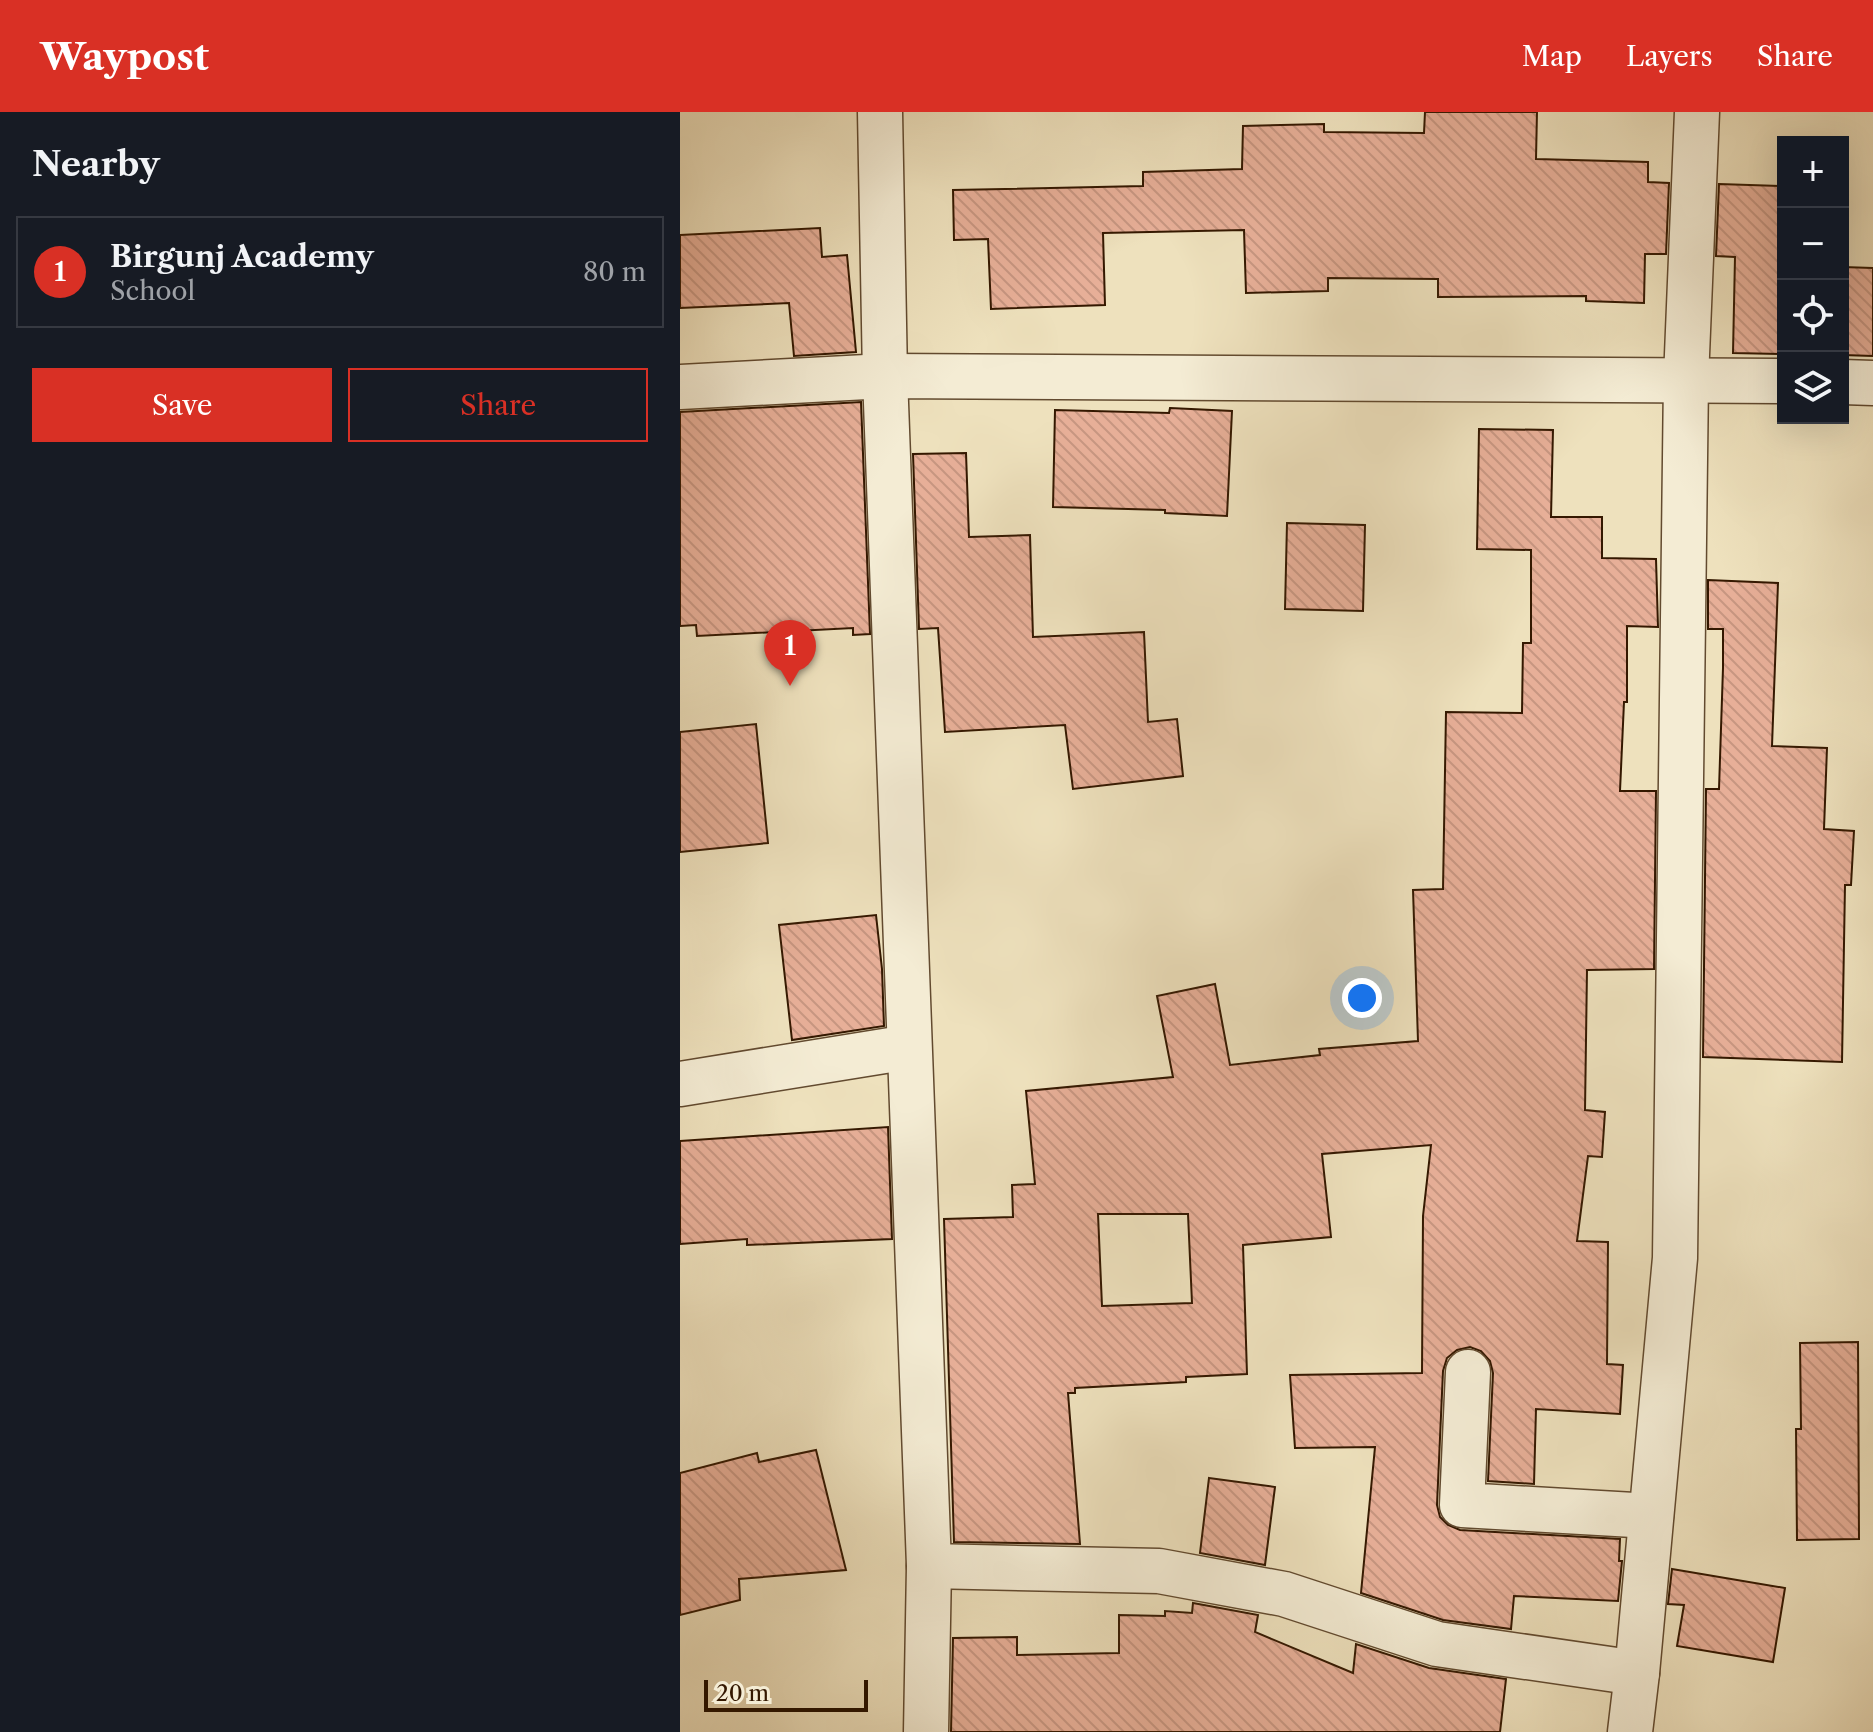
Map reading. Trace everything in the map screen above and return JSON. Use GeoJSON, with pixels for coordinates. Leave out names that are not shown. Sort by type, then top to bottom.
{"type":"FeatureCollection","features":[{"type":"Feature","properties":{"kind":"street"},"geometry":{"type":"LineString","coordinates":[[880,112],[885,376],[929,1566],[926,1732]]}},
{"type":"Feature","properties":{"kind":"street"},"geometry":{"type":"LineString","coordinates":[[1630,1732],[1675,1258],[1686,379],[1697,112]]}},
{"type":"Feature","properties":{"kind":"street"},"geometry":{"type":"LineString","coordinates":[[680,387],[885,376],[1777,381]]}},
{"type":"Feature","properties":{"kind":"street"},"geometry":{"type":"LineString","coordinates":[[1849,382],[1873,383]]}},
{"type":"Feature","properties":{"kind":"street"},"geometry":{"type":"LineString","coordinates":[[680,1084],[909,1047]]}},
{"type":"Feature","properties":{"kind":"street"},"geometry":{"type":"LineString","coordinates":[[1468,1372],[1462,1505],[1651,1516]]}},
{"type":"Feature","properties":{"kind":"street"},"geometry":{"type":"LineString","coordinates":[[929,1566],[1159,1571],[1284,1594],[1437,1644],[1637,1673]]}},
{"type":"Feature","properties":{"kind":"building"},"geometry":{"type":"Polygon","coordinates":[[[1425,112],[1537,112],[1536,159],[1648,162],[1648,182],[1669,183],[1666,254],[1645,254],[1644,303],[1586,301],[1586,296],[1438,297],[1438,279],[1328,278],[1328,291],[1246,293],[1244,230],[1103,233],[1105,305],[991,309],[988,239],[954,240],[953,190],[1143,186],[1143,172],[1242,169],[1243,126],[1324,124],[1324,132],[1424,133],[1425,112]]]}},
{"type":"Feature","properties":{"kind":"building"},"geometry":{"type":"Polygon","coordinates":[[[1719,184],[1777,186],[1777,354],[1733,353],[1735,257],[1716,256],[1719,184]]]}},
{"type":"Feature","properties":{"kind":"building"},"geometry":{"type":"Polygon","coordinates":[[[820,228],[822,257],[847,255],[856,352],[794,356],[789,303],[680,308],[680,235],[820,228]]]}},
{"type":"Feature","properties":{"kind":"building"},"geometry":{"type":"Polygon","coordinates":[[[1849,267],[1873,268],[1873,356],[1849,355],[1849,267]]]}},
{"type":"Feature","properties":{"kind":"building"},"geometry":{"type":"Polygon","coordinates":[[[861,402],[870,634],[853,635],[853,628],[697,636],[696,625],[680,626],[680,412],[861,402]]]}},
{"type":"Feature","properties":{"kind":"building"},"geometry":{"type":"Polygon","coordinates":[[[1170,408],[1232,411],[1227,516],[1165,513],[1165,510],[1053,507],[1055,410],[1169,413],[1170,408]]]}},
{"type":"Feature","properties":{"kind":"building"},"geometry":{"type":"Polygon","coordinates":[[[1479,429],[1553,430],[1551,517],[1602,517],[1602,558],[1656,559],[1658,627],[1627,626],[1627,702],[1624,702],[1620,791],[1656,791],[1654,969],[1587,970],[1585,1110],[1605,1112],[1602,1157],[1588,1156],[1577,1241],[1608,1242],[1607,1364],[1623,1365],[1620,1414],[1536,1409],[1534,1484],[1488,1481],[1493,1373],[1490,1361],[1481,1351],[1470,1347],[1457,1350],[1447,1358],[1443,1371],[1437,1505],[1440,1517],[1460,1530],[1620,1539],[1619,1561],[1622,1561],[1618,1601],[1514,1596],[1511,1629],[1443,1620],[1361,1593],[1375,1447],[1295,1448],[1290,1375],[1422,1373],[1423,1216],[1431,1145],[1322,1154],[1331,1237],[1243,1245],[1247,1374],[1186,1377],[1186,1382],[1075,1388],[1075,1393],[1068,1393],[1080,1544],[954,1542],[944,1219],[1013,1217],[1012,1185],[1035,1184],[1026,1091],[1173,1077],[1157,996],[1215,984],[1230,1065],[1320,1055],[1319,1049],[1418,1041],[1413,890],[1443,889],[1446,712],[1522,713],[1523,643],[1531,643],[1531,550],[1477,549],[1479,429]],[[1098,1214],[1102,1306],[1192,1303],[1188,1214],[1098,1214]]]}},
{"type":"Feature","properties":{"kind":"building"},"geometry":{"type":"Polygon","coordinates":[[[966,453],[969,537],[1030,535],[1033,637],[1144,632],[1148,722],[1177,719],[1183,776],[1073,789],[1065,725],[945,732],[938,628],[919,629],[913,454],[966,453]]]}},
{"type":"Feature","properties":{"kind":"building"},"geometry":{"type":"Polygon","coordinates":[[[1287,523],[1365,525],[1363,611],[1285,609],[1287,523]]]}},
{"type":"Feature","properties":{"kind":"building"},"geometry":{"type":"Polygon","coordinates":[[[1708,580],[1778,583],[1772,746],[1827,748],[1824,829],[1854,831],[1851,885],[1845,885],[1842,1062],[1703,1057],[1706,789],[1719,789],[1723,668],[1723,629],[1708,629],[1708,580]]]}},
{"type":"Feature","properties":{"kind":"building"},"geometry":{"type":"Polygon","coordinates":[[[756,724],[768,843],[680,852],[680,732],[756,724]]]}},
{"type":"Feature","properties":{"kind":"building"},"geometry":{"type":"Polygon","coordinates":[[[876,915],[884,1026],[792,1040],[779,925],[876,915]]]}},
{"type":"Feature","properties":{"kind":"building"},"geometry":{"type":"Polygon","coordinates":[[[888,1127],[892,1239],[747,1245],[747,1239],[680,1244],[680,1141],[888,1127]]]}},
{"type":"Feature","properties":{"kind":"building"},"geometry":{"type":"Polygon","coordinates":[[[1858,1342],[1859,1539],[1797,1540],[1796,1429],[1801,1429],[1800,1343],[1858,1342]]]}},
{"type":"Feature","properties":{"kind":"building"},"geometry":{"type":"Polygon","coordinates":[[[816,1450],[846,1570],[739,1579],[740,1600],[680,1615],[680,1473],[757,1453],[759,1462],[816,1450]]]}},
{"type":"Feature","properties":{"kind":"building"},"geometry":{"type":"Polygon","coordinates":[[[1209,1478],[1275,1487],[1265,1565],[1200,1553],[1209,1478]]]}},
{"type":"Feature","properties":{"kind":"building"},"geometry":{"type":"Polygon","coordinates":[[[1672,1569],[1785,1588],[1773,1662],[1677,1646],[1684,1605],[1668,1604],[1672,1569]]]}},
{"type":"Feature","properties":{"kind":"building"},"geometry":{"type":"Polygon","coordinates":[[[1193,1603],[1258,1615],[1255,1632],[1353,1673],[1356,1644],[1429,1668],[1506,1679],[1500,1732],[951,1732],[953,1638],[1017,1637],[1017,1655],[1119,1653],[1119,1615],[1165,1616],[1165,1611],[1192,1613],[1193,1603]]]}},
{"type":"Feature","properties":{"kind":"place","name":"Birgunj Academy"},"geometry":{"type":"Point","coordinates":[790,686]}}]}
